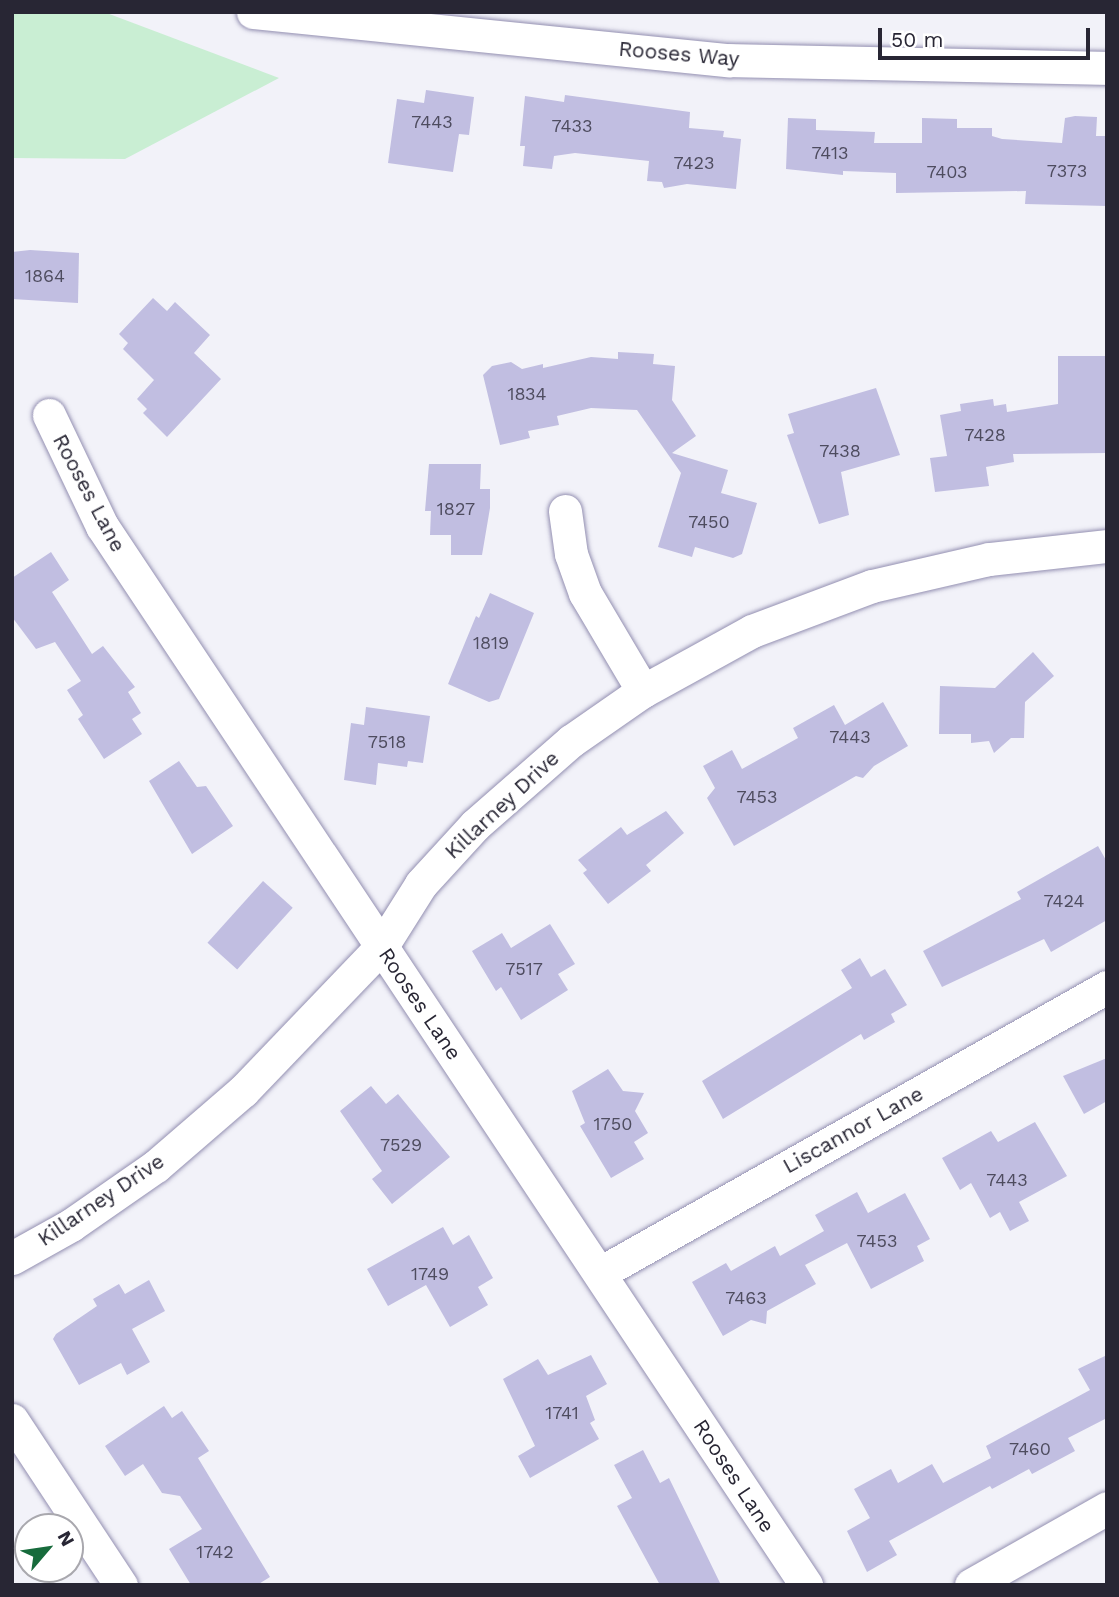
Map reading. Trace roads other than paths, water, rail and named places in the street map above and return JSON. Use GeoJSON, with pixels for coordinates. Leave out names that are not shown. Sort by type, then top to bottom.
{"type":"FeatureCollection","features":[{"type":"Feature","properties":{"kind":"street","name":"Rooses Way"},"geometry":{"type":"LineString","coordinates":[[253,12],[729,60],[1107,68]]}},
{"type":"Feature","properties":{"kind":"street","name":"Rooses Lane"},"geometry":{"type":"LineString","coordinates":[[49,415],[102,526],[806,1585]]}},
{"type":"Feature","properties":{"kind":"street"},"geometry":{"type":"LineString","coordinates":[[565,511],[570,554],[585,593],[643,691]]}},
{"type":"Feature","properties":{"kind":"street","name":"Killarney Drive"},"geometry":{"type":"LineString","coordinates":[[12,1258],[71,1225],[156,1166],[243,1091],[382,946],[421,884],[475,825],[571,741],[643,691],[752,631],[872,586],[989,559],[1107,546]]}},
{"type":"Feature","properties":{"kind":"street","name":"Liscannor Lane"},"geometry":{"type":"LineString","coordinates":[[600,1273],[1107,986]]}},
{"type":"Feature","properties":{"kind":"street"},"geometry":{"type":"LineString","coordinates":[[12,1420],[121,1585]]}},
{"type":"Feature","properties":{"kind":"street"},"geometry":{"type":"LineString","coordinates":[[971,1585],[1107,1508]]}}]}
